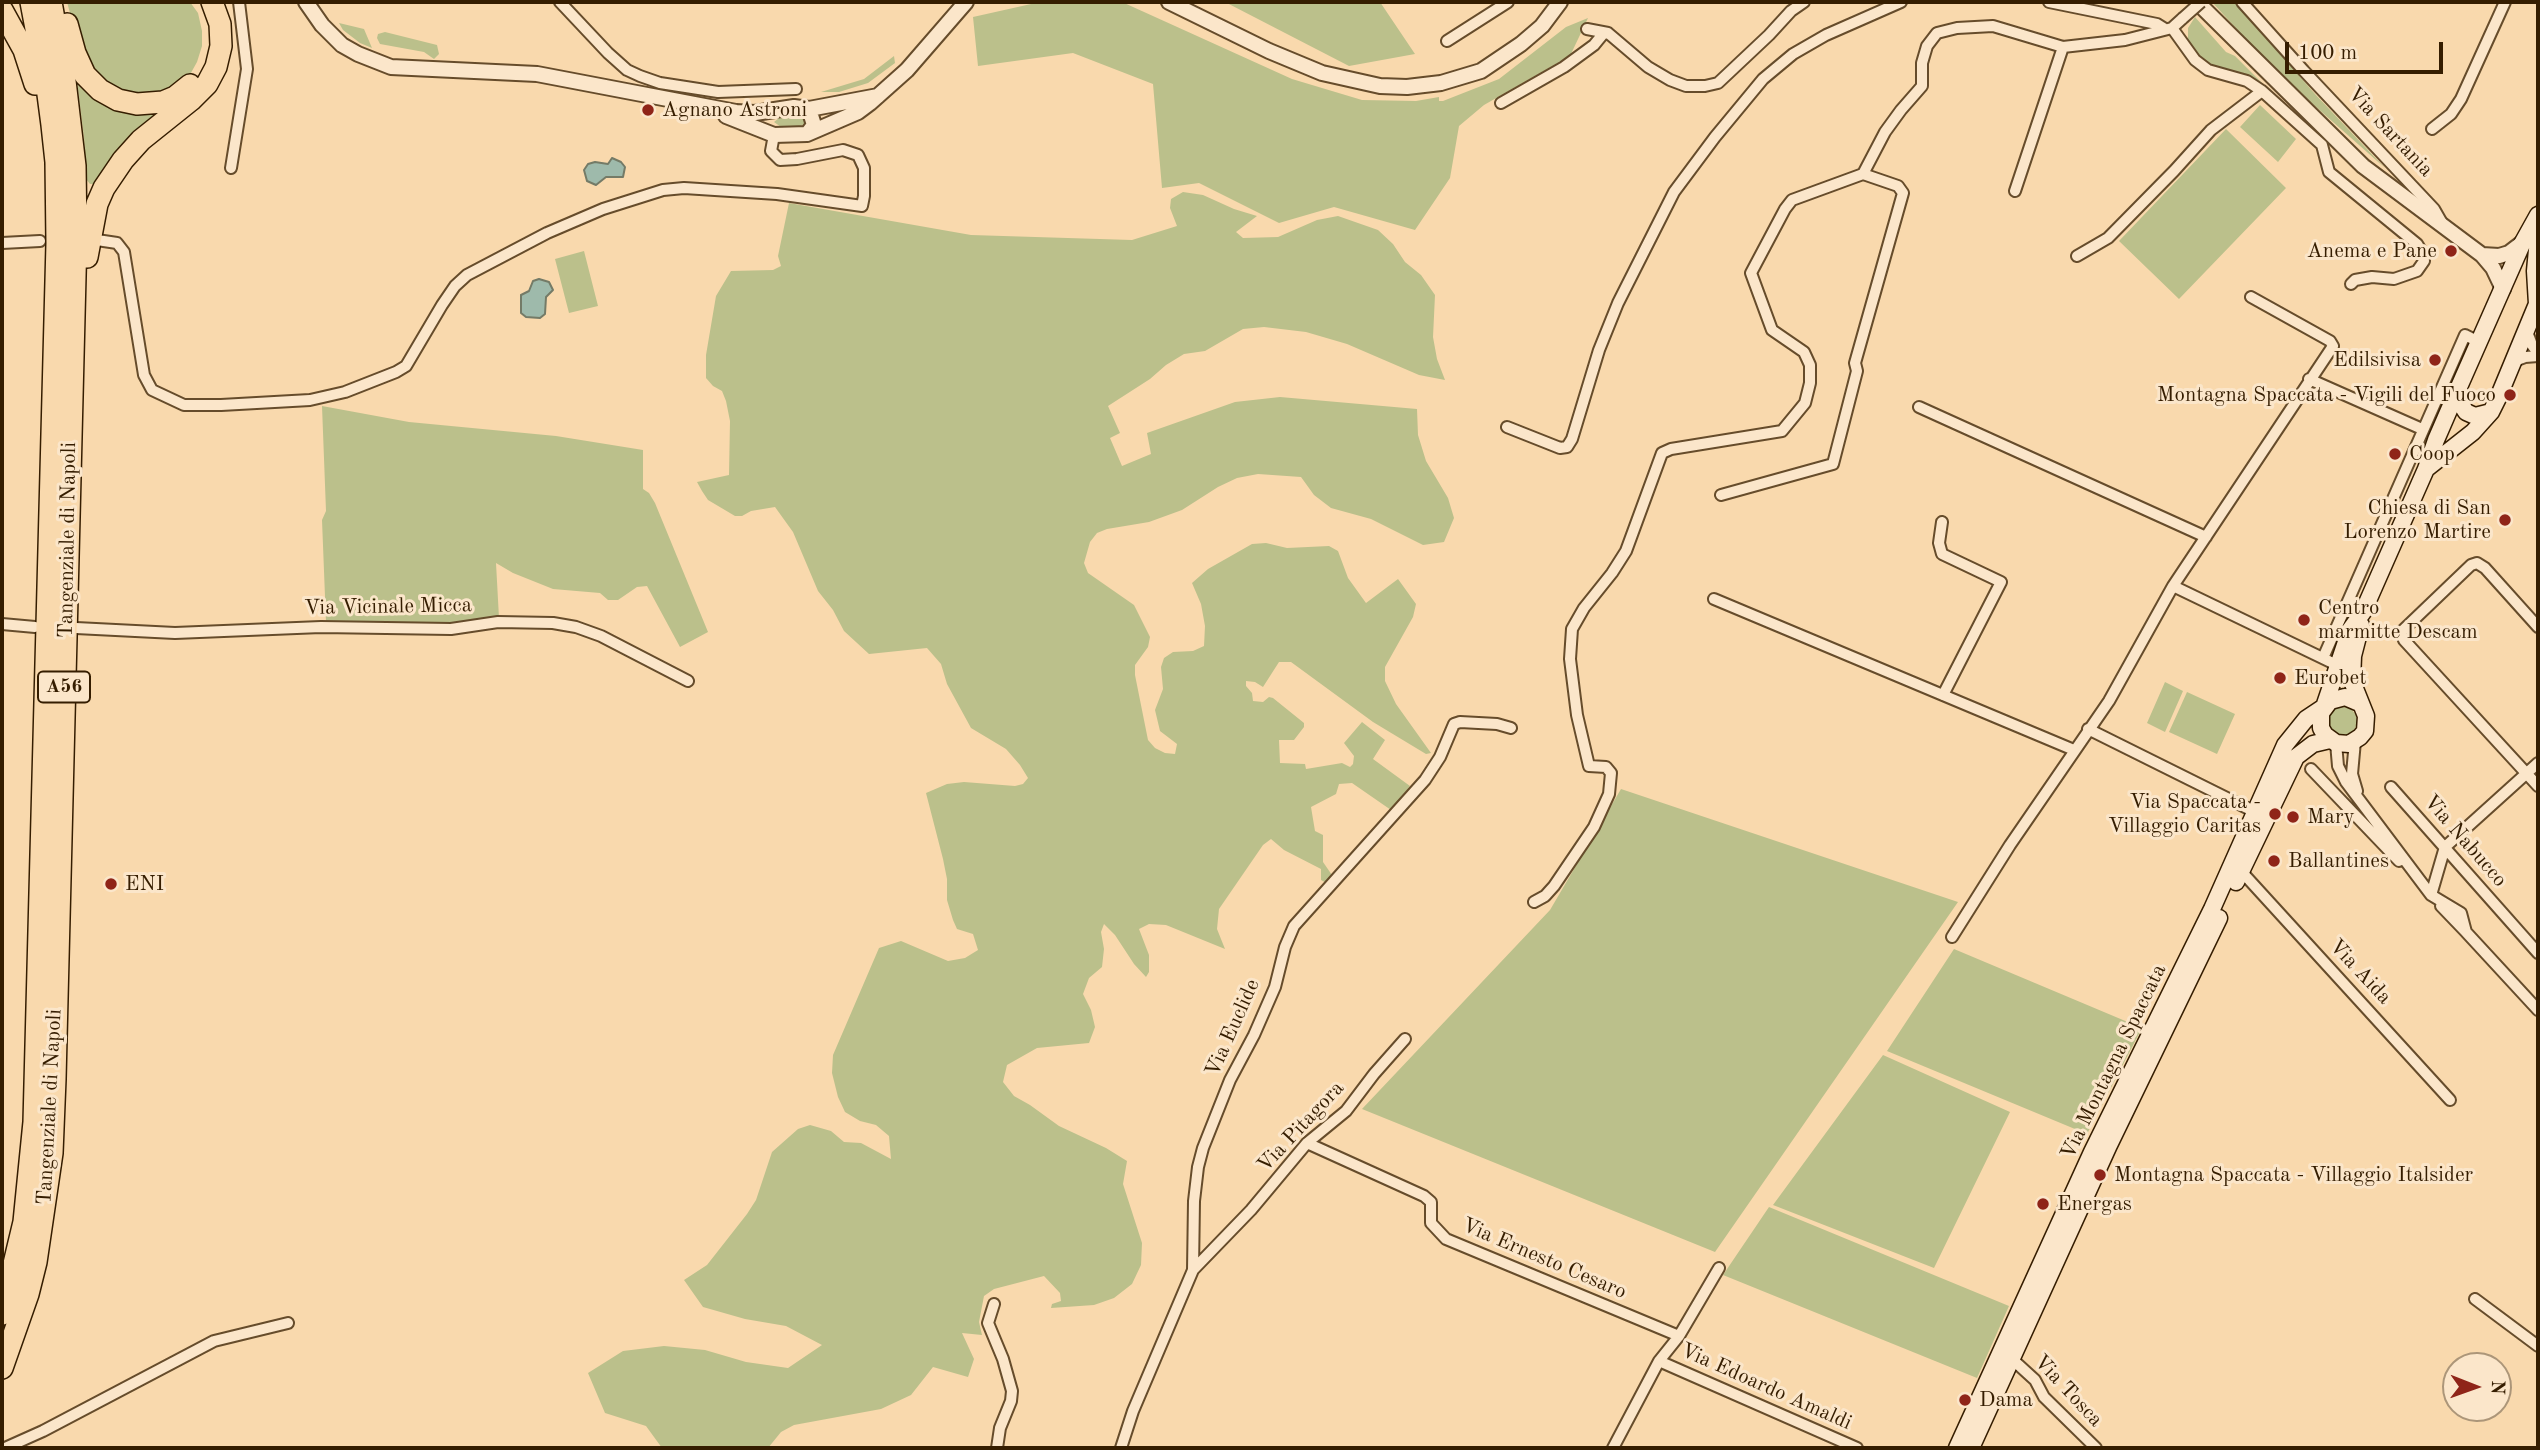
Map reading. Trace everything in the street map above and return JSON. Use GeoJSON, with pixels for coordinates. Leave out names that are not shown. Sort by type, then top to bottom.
{"type":"FeatureCollection","features":[{"type":"Feature","properties":{"kind":"highway","name":"Tangenziale di Napoli"},"geometry":{"type":"LineString","coordinates":[[2,1314],[24,1222],[34,1122],[48,242],[55,162],[47,87],[31,2]]}},
{"type":"Feature","properties":{"kind":"highway","name":"Tangenziale di Napoli"},"geometry":{"type":"LineString","coordinates":[[2,1368],[28,1294],[36,1262],[52,1153],[76,236],[75,166],[65,81],[51,2]]}},
{"type":"Feature","properties":{"kind":"highway"},"geometry":{"type":"LineString","coordinates":[[61,2],[75,52],[85,75],[92,83],[118,100],[148,104],[175,97],[194,81],[201,70],[207,56],[209,37],[207,20],[200,2]]}},
{"type":"Feature","properties":{"kind":"highway"},"geometry":{"type":"LineString","coordinates":[[73,360],[85,290],[87,249],[97,204],[122,160],[141,140],[207,84],[216,66],[221,46],[220,24],[212,2]]}},
{"type":"Feature","properties":{"kind":"highway"},"geometry":{"type":"LineString","coordinates":[[2,10],[24,50],[33,77],[44,148],[48,242]]}},
{"type":"Feature","properties":{"kind":"main road"},"geometry":{"type":"LineString","coordinates":[[2355,741],[2365,731],[2367,723],[2352,681],[2353,656],[2363,612],[2479,342],[2503,289],[2531,240],[2538,215]]}},
{"type":"Feature","properties":{"kind":"main road"},"geometry":{"type":"LineString","coordinates":[[2426,469],[2473,432],[2491,412],[2537,304],[2531,240]]}},
{"type":"Feature","properties":{"kind":"main road"},"geometry":{"type":"LineString","coordinates":[[2503,289],[2513,282],[2524,280],[2537,291]]}},
{"type":"Feature","properties":{"kind":"main road"},"geometry":{"type":"LineString","coordinates":[[2459,387],[2459,401],[2466,412],[2475,416],[2491,412]]}},
{"type":"Feature","properties":{"kind":"main road"},"geometry":{"type":"LineString","coordinates":[[2333,742],[2321,729],[2320,713],[2324,707],[2330,662],[2363,612]]}},
{"type":"Feature","properties":{"kind":"main road","name":"Via Montagna Spaccata"},"geometry":{"type":"LineString","coordinates":[[1957,1448],[2092,1152],[2213,909],[2285,745],[2306,719],[2329,701],[2345,697],[2360,703]]}},
{"type":"Feature","properties":{"kind":"main road","name":"Via Montagna Spaccata"},"geometry":{"type":"LineString","coordinates":[[1971,1448],[2109,1144],[2296,757],[2312,744],[2355,741]]}},
{"type":"Feature","properties":{"kind":"street"},"geometry":{"type":"LineString","coordinates":[[231,168],[247,69],[239,2]]}},
{"type":"Feature","properties":{"kind":"street"},"geometry":{"type":"LineString","coordinates":[[306,2],[322,25],[342,45],[391,67],[537,74],[709,108],[755,113],[878,96]]}},
{"type":"Feature","properties":{"kind":"street"},"geometry":{"type":"LineString","coordinates":[[560,2],[626,70],[640,76],[660,83],[718,92],[796,89],[805,96],[803,108],[814,125],[807,134]]}},
{"type":"Feature","properties":{"kind":"street"},"geometry":{"type":"LineString","coordinates":[[709,108],[775,134],[807,134],[858,112],[878,96],[907,70],[966,2]]}},
{"type":"Feature","properties":{"kind":"street"},"geometry":{"type":"LineString","coordinates":[[1169,2],[1269,51],[1343,80],[1407,87],[1441,83],[1481,71],[1542,26],[1560,2]]}},
{"type":"Feature","properties":{"kind":"street"},"geometry":{"type":"LineString","coordinates":[[1447,41],[1508,2]]}},
{"type":"Feature","properties":{"kind":"street"},"geometry":{"type":"LineString","coordinates":[[1587,29],[1608,33],[1648,67],[1670,80],[1686,86],[1705,86],[1718,83],[1791,11],[1804,2]]}},
{"type":"Feature","properties":{"kind":"street"},"geometry":{"type":"LineString","coordinates":[[1507,428],[1560,448],[1567,447],[1572,439],[1599,350],[1618,303],[1674,192],[1707,148],[1763,79],[1793,54],[1826,35],[1901,2]]}},
{"type":"Feature","properties":{"kind":"street"},"geometry":{"type":"LineString","coordinates":[[2049,2],[2169,28],[2195,60],[2208,70],[2247,81],[2322,145],[2329,172],[2417,244],[2424,261],[2417,271],[2394,279],[2372,277],[2355,280],[2351,284]]}},
{"type":"Feature","properties":{"kind":"street"},"geometry":{"type":"LineString","coordinates":[[1863,174],[1885,132],[1923,86],[1922,63],[1927,46],[1937,33],[1957,28],[1993,26],[2063,47],[2125,40],[2169,28],[2199,2],[2363,166],[2445,228]]}},
{"type":"Feature","properties":{"kind":"street","name":"Via Sartania"},"geometry":{"type":"LineString","coordinates":[[2242,2],[2434,209],[2445,228],[2482,255],[2493,268],[2503,289]]}},
{"type":"Feature","properties":{"kind":"street"},"geometry":{"type":"LineString","coordinates":[[2432,130],[2451,114],[2461,99],[2505,2]]}},
{"type":"Feature","properties":{"kind":"street"},"geometry":{"type":"LineString","coordinates":[[1502,103],[1564,67],[1594,45],[1603,34],[1608,33]]}},
{"type":"Feature","properties":{"kind":"street"},"geometry":{"type":"LineString","coordinates":[[2015,191],[2063,47]]}},
{"type":"Feature","properties":{"kind":"street"},"geometry":{"type":"LineString","coordinates":[[2077,256],[2108,238],[2211,130],[2262,92]]}},
{"type":"Feature","properties":{"kind":"street"},"geometry":{"type":"LineString","coordinates":[[97,240],[117,243],[124,252],[144,375],[152,390],[184,405],[310,400],[345,392],[397,372],[414,354],[455,286],[467,275],[547,233],[603,209],[663,190],[684,188],[777,194],[862,206],[864,168],[858,155],[843,150],[780,160],[771,151],[775,134],[769,122],[778,111]]}},
{"type":"Feature","properties":{"kind":"street"},"geometry":{"type":"LineString","coordinates":[[1534,902],[1545,896],[1554,886],[1594,827],[1605,808],[1609,794],[1611,774],[1606,767],[1589,766],[1577,715],[1570,659],[1572,629],[1626,551],[1662,453],[1671,449],[1782,431],[1805,403],[1810,383],[1810,365],[1804,352],[1772,330],[1751,273],[1792,200],[1863,174],[1898,186],[1903,192],[1855,363],[1857,371],[1833,464],[1721,495]]}},
{"type":"Feature","properties":{"kind":"street"},"geometry":{"type":"LineString","coordinates":[[2482,255],[2499,256],[2509,253],[2531,240]]}},
{"type":"Feature","properties":{"kind":"street"},"geometry":{"type":"LineString","coordinates":[[2,243],[48,242]]}},
{"type":"Feature","properties":{"kind":"street"},"geometry":{"type":"LineString","coordinates":[[1952,937],[2010,845],[2116,690],[2173,586],[2333,346],[2330,341],[2251,297]]}},
{"type":"Feature","properties":{"kind":"street"},"geometry":{"type":"LineString","coordinates":[[2511,362],[2538,354],[2526,328]]}},
{"type":"Feature","properties":{"kind":"street"},"geometry":{"type":"LineString","coordinates":[[2173,586],[2330,662],[2422,429],[2465,335],[2479,342]]}},
{"type":"Feature","properties":{"kind":"street"},"geometry":{"type":"LineString","coordinates":[[2309,379],[2422,429]]}},
{"type":"Feature","properties":{"kind":"street"},"geometry":{"type":"LineString","coordinates":[[1919,407],[2206,537]]}},
{"type":"Feature","properties":{"kind":"street"},"geometry":{"type":"LineString","coordinates":[[1942,522],[1939,543],[1942,554],[2001,582],[1943,695]]}},
{"type":"Feature","properties":{"kind":"street"},"geometry":{"type":"LineString","coordinates":[[2538,627],[2485,568],[2477,564],[2472,565],[2401,632],[2403,639],[2538,786]]}},
{"type":"Feature","properties":{"kind":"street"},"geometry":{"type":"LineString","coordinates":[[1714,599],[2074,750]]}},
{"type":"Feature","properties":{"kind":"street","name":"Via Vicinale Micca"},"geometry":{"type":"LineString","coordinates":[[76,628],[175,633],[318,627],[451,629],[498,622],[553,623],[576,627],[601,636],[688,681]]}},
{"type":"Feature","properties":{"kind":"street"},"geometry":{"type":"LineString","coordinates":[[2,624],[35,627]]}},
{"type":"Feature","properties":{"kind":"street","name":"Via Euclide"},"geometry":{"type":"LineString","coordinates":[[1121,1448],[1193,1270],[1194,1201],[1198,1167],[1212,1124],[1275,987],[1285,947],[1294,926],[1425,780],[1440,757],[1454,724],[1497,724],[1511,728]]}},
{"type":"Feature","properties":{"kind":"street"},"geometry":{"type":"LineString","coordinates":[[2088,729],[2255,812]]}},
{"type":"Feature","properties":{"kind":"street"},"geometry":{"type":"LineString","coordinates":[[2355,741],[2352,774],[2361,800]]}},
{"type":"Feature","properties":{"kind":"street"},"geometry":{"type":"LineString","coordinates":[[2333,742],[2339,771],[2431,895]]}},
{"type":"Feature","properties":{"kind":"street"},"geometry":{"type":"LineString","coordinates":[[2431,895],[2445,847],[2538,763]]}},
{"type":"Feature","properties":{"kind":"street"},"geometry":{"type":"LineString","coordinates":[[2311,769],[2538,1010]]}},
{"type":"Feature","properties":{"kind":"street","name":"Via Nabucco"},"geometry":{"type":"LineString","coordinates":[[2391,787],[2538,953]]}},
{"type":"Feature","properties":{"kind":"street","name":"Via Aida"},"geometry":{"type":"LineString","coordinates":[[2241,871],[2451,1100]]}},
{"type":"Feature","properties":{"kind":"street","name":"Via Pitagora"},"geometry":{"type":"LineString","coordinates":[[1193,1270],[1251,1210],[1307,1143],[1346,1111],[1405,1039]]}},
{"type":"Feature","properties":{"kind":"street","name":"Via Ernesto Cesaro"},"geometry":{"type":"LineString","coordinates":[[1307,1143],[1424,1196],[1431,1202],[1431,1223],[1446,1239],[1679,1336]]}},
{"type":"Feature","properties":{"kind":"street"},"geometry":{"type":"LineString","coordinates":[[1613,1448],[1658,1362],[1679,1336],[1719,1268]]}},
{"type":"Feature","properties":{"kind":"street"},"geometry":{"type":"LineString","coordinates":[[2475,1299],[2538,1346]]}},
{"type":"Feature","properties":{"kind":"street"},"geometry":{"type":"LineString","coordinates":[[994,1304],[988,1323],[1003,1359],[1012,1391],[1011,1401],[1000,1428],[997,1448]]}},
{"type":"Feature","properties":{"kind":"street"},"geometry":{"type":"LineString","coordinates":[[5,1448],[43,1431],[214,1341],[288,1323]]}},
{"type":"Feature","properties":{"kind":"street","name":"Via Tosca"},"geometry":{"type":"LineString","coordinates":[[2012,1359],[2035,1380],[2044,1397],[2096,1448]]}},
{"type":"Feature","properties":{"kind":"street","name":"Via Edoardo Amaldi"},"geometry":{"type":"LineString","coordinates":[[1658,1362],[1857,1448]]}},
{"type":"Feature","properties":{"kind":"green space"},"geometry":{"type":"Polygon","coordinates":[[[67,2],[190,2],[198,13],[202,31],[202,46],[197,62],[187,80],[172,92],[119,95],[83,62],[67,2]]]}},
{"type":"Feature","properties":{"kind":"green space"},"geometry":{"type":"Polygon","coordinates":[[[1040,2],[1122,2],[1292,79],[1362,100],[1416,101],[1439,97],[1439,101],[1443,101],[1499,79],[1566,27],[1588,18],[1570,56],[1484,105],[1459,126],[1450,178],[1415,230],[1334,207],[1279,223],[1199,183],[1162,188],[1153,84],[1073,53],[978,66],[973,17],[1040,2]]]}},
{"type":"Feature","properties":{"kind":"green space"},"geometry":{"type":"Polygon","coordinates":[[[1225,2],[1380,2],[1415,54],[1349,66],[1225,2]]]}},
{"type":"Feature","properties":{"kind":"green space"},"geometry":{"type":"Polygon","coordinates":[[[2212,2],[2235,2],[2315,94],[2385,168],[2273,69],[2212,2]]]}},
{"type":"Feature","properties":{"kind":"green space"},"geometry":{"type":"Polygon","coordinates":[[[2195,17],[2226,52],[2235,56],[2265,86],[2245,74],[2212,66],[2193,51],[2188,39],[2188,28],[2195,17]]]}},
{"type":"Feature","properties":{"kind":"green space"},"geometry":{"type":"Polygon","coordinates":[[[339,23],[364,29],[372,48],[360,43],[343,30],[339,23]]]}},
{"type":"Feature","properties":{"kind":"green space"},"geometry":{"type":"Polygon","coordinates":[[[385,32],[437,45],[439,54],[434,59],[424,52],[380,44],[378,34],[385,32]]]}},
{"type":"Feature","properties":{"kind":"green space"},"geometry":{"type":"Polygon","coordinates":[[[894,56],[895,63],[868,83],[839,92],[821,92],[864,79],[894,56]]]}},
{"type":"Feature","properties":{"kind":"green space"},"geometry":{"type":"Polygon","coordinates":[[[76,74],[84,83],[170,107],[98,184],[90,184],[86,179],[76,74]]]}},
{"type":"Feature","properties":{"kind":"green space"},"geometry":{"type":"Polygon","coordinates":[[[2260,105],[2296,139],[2278,162],[2240,127],[2260,105]]]}},
{"type":"Feature","properties":{"kind":"green space"},"geometry":{"type":"Polygon","coordinates":[[[799,113],[805,120],[804,124],[796,129],[781,127],[774,122],[783,115],[799,113]]]}},
{"type":"Feature","properties":{"kind":"green space"},"geometry":{"type":"Polygon","coordinates":[[[2226,129],[2286,188],[2179,299],[2119,241],[2226,129]]]}},
{"type":"Feature","properties":{"kind":"green space"},"geometry":{"type":"Polygon","coordinates":[[[1183,192],[1203,195],[1257,216],[1236,232],[1243,238],[1278,237],[1317,220],[1338,216],[1378,230],[1393,244],[1405,262],[1421,275],[1435,295],[1433,337],[1445,380],[1419,375],[1347,344],[1306,332],[1264,327],[1243,329],[1205,351],[1184,354],[1108,406],[1120,433],[1110,438],[1122,466],[1151,454],[1147,433],[1235,402],[1280,397],[1417,409],[1418,435],[1426,461],[1448,498],[1454,518],[1444,542],[1423,545],[1371,519],[1331,508],[1314,495],[1301,477],[1258,474],[1237,478],[1218,487],[1182,510],[1149,522],[1097,533],[1090,542],[1084,563],[1088,573],[1134,605],[1150,637],[1148,647],[1135,665],[1148,740],[1155,748],[1175,754],[1177,744],[1160,731],[1155,710],[1163,689],[1161,667],[1164,658],[1173,652],[1193,651],[1204,646],[1205,626],[1201,604],[1192,583],[1208,569],[1252,544],[1266,543],[1287,548],[1329,546],[1338,551],[1348,578],[1366,603],[1398,579],[1416,604],[1413,617],[1385,667],[1385,681],[1396,704],[1431,753],[1426,754],[1373,722],[1291,662],[1279,662],[1263,687],[1246,681],[1253,701],[1263,702],[1269,697],[1273,698],[1304,723],[1294,740],[1279,740],[1280,763],[1305,764],[1306,769],[1342,763],[1350,767],[1354,756],[1344,743],[1362,722],[1385,740],[1373,759],[1410,786],[1391,810],[1352,783],[1339,784],[1336,794],[1311,807],[1315,831],[1323,835],[1323,862],[1334,878],[1328,884],[1321,880],[1321,869],[1284,850],[1271,839],[1263,845],[1219,909],[1217,929],[1225,949],[1166,925],[1149,924],[1139,929],[1149,955],[1149,972],[1146,977],[1104,924],[1101,932],[1104,949],[1102,967],[1089,978],[1083,994],[1095,1027],[1089,1043],[1037,1048],[1007,1065],[1003,1082],[1014,1096],[1059,1126],[1127,1161],[1123,1184],[1142,1243],[1141,1265],[1132,1284],[1114,1298],[1094,1305],[1051,1308],[1052,1304],[1061,1301],[1060,1293],[1044,1276],[994,1289],[984,1296],[979,1322],[982,1335],[962,1333],[974,1359],[968,1377],[933,1367],[911,1395],[881,1409],[794,1425],[781,1432],[768,1448],[662,1448],[646,1426],[605,1413],[588,1373],[623,1351],[664,1346],[705,1350],[746,1362],[788,1368],[822,1345],[786,1326],[745,1319],[703,1307],[684,1280],[707,1265],[747,1214],[756,1200],[772,1152],[798,1129],[810,1125],[831,1131],[844,1142],[861,1143],[891,1159],[889,1136],[876,1125],[860,1121],[845,1112],[832,1073],[833,1055],[879,948],[901,941],[948,961],[965,958],[978,950],[973,934],[957,929],[953,920],[947,900],[943,859],[926,793],[947,784],[964,782],[1015,786],[1023,784],[1028,778],[1006,749],[971,728],[947,684],[941,664],[927,648],[869,654],[844,631],[833,610],[818,591],[793,532],[775,507],[735,516],[708,500],[702,491],[697,482],[729,475],[730,421],[726,401],[722,391],[706,378],[706,355],[716,296],[731,271],[773,270],[781,266],[778,256],[789,203],[971,235],[1132,240],[1177,226],[1170,208],[1171,199],[1183,192]]]}},
{"type":"Feature","properties":{"kind":"green space"},"geometry":{"type":"Polygon","coordinates":[[[584,251],[598,306],[569,313],[555,259],[584,251]]]}},
{"type":"Feature","properties":{"kind":"green space"},"geometry":{"type":"Polygon","coordinates":[[[322,406],[409,422],[556,436],[643,450],[643,489],[655,503],[708,632],[680,647],[647,586],[637,587],[618,600],[608,600],[600,593],[553,589],[496,563],[499,618],[451,625],[326,622],[322,520],[326,511],[322,406]]]}},
{"type":"Feature","properties":{"kind":"green space"},"geometry":{"type":"Polygon","coordinates":[[[2165,682],[2183,691],[2165,732],[2147,723],[2165,682]]]}},
{"type":"Feature","properties":{"kind":"green space"},"geometry":{"type":"Polygon","coordinates":[[[2187,692],[2235,714],[2217,754],[2169,732],[2187,692]]]}},
{"type":"Feature","properties":{"kind":"green space"},"geometry":{"type":"Polygon","coordinates":[[[2343,707],[2353,711],[2357,721],[2353,731],[2343,735],[2333,731],[2329,721],[2333,711],[2343,707]]]}},
{"type":"Feature","properties":{"kind":"green space"},"geometry":{"type":"Polygon","coordinates":[[[1621,789],[1958,902],[1715,1252],[1362,1109],[1550,910],[1621,789]]]}},
{"type":"Feature","properties":{"kind":"green space"},"geometry":{"type":"Polygon","coordinates":[[[1954,949],[2142,1028],[2087,1134],[1887,1051],[1954,949]]]}},
{"type":"Feature","properties":{"kind":"green space"},"geometry":{"type":"Polygon","coordinates":[[[1883,1055],[2010,1112],[1934,1268],[1773,1205],[1883,1055]]]}},
{"type":"Feature","properties":{"kind":"green space"},"geometry":{"type":"Polygon","coordinates":[[[1769,1207],[2009,1306],[1977,1378],[1723,1275],[1769,1207]]]}},
{"type":"Feature","properties":{"kind":"shaded area"},"geometry":{"type":"Polygon","coordinates":[[[612,158],[625,167],[623,177],[606,177],[596,185],[587,181],[584,170],[588,164],[608,164],[612,158]]]}},
{"type":"Feature","properties":{"kind":"shaded area"},"geometry":{"type":"Polygon","coordinates":[[[539,279],[549,282],[553,290],[546,297],[545,314],[540,318],[526,317],[521,313],[521,295],[529,291],[533,281],[539,279]]]}},
{"type":"Feature","properties":{"kind":"place","name":"Agnano Astroni"},"geometry":{"type":"Point","coordinates":[648,110]}},
{"type":"Feature","properties":{"kind":"place","name":"Anema e Pane"},"geometry":{"type":"Point","coordinates":[2451,251]}},
{"type":"Feature","properties":{"kind":"place","name":"Edilsivisa"},"geometry":{"type":"Point","coordinates":[2435,360]}},
{"type":"Feature","properties":{"kind":"place","name":"Montagna Spaccata - Vigili del Fuoco"},"geometry":{"type":"Point","coordinates":[2510,395]}},
{"type":"Feature","properties":{"kind":"place","name":"Coop"},"geometry":{"type":"Point","coordinates":[2395,454]}},
{"type":"Feature","properties":{"kind":"place","name":"Chiesa di San Lorenzo Martire"},"geometry":{"type":"Point","coordinates":[2505,520]}},
{"type":"Feature","properties":{"kind":"place","name":"Centro marmitte Descam"},"geometry":{"type":"Point","coordinates":[2304,620]}},
{"type":"Feature","properties":{"kind":"place","name":"Eurobet"},"geometry":{"type":"Point","coordinates":[2280,678]}},
{"type":"Feature","properties":{"kind":"place","name":"Via Spaccata - Villaggio Caritas"},"geometry":{"type":"Point","coordinates":[2275,814]}},
{"type":"Feature","properties":{"kind":"place","name":"Mary"},"geometry":{"type":"Point","coordinates":[2293,817]}},
{"type":"Feature","properties":{"kind":"place","name":"Ballantines"},"geometry":{"type":"Point","coordinates":[2274,861]}},
{"type":"Feature","properties":{"kind":"place","name":"ENI"},"geometry":{"type":"Point","coordinates":[111,884]}},
{"type":"Feature","properties":{"kind":"place","name":"Montagna Spaccata - Villaggio Italsider"},"geometry":{"type":"Point","coordinates":[2100,1175]}},
{"type":"Feature","properties":{"kind":"place","name":"Energas"},"geometry":{"type":"Point","coordinates":[2043,1204]}},
{"type":"Feature","properties":{"kind":"place","name":"Dama"},"geometry":{"type":"Point","coordinates":[1965,1400]}}]}
